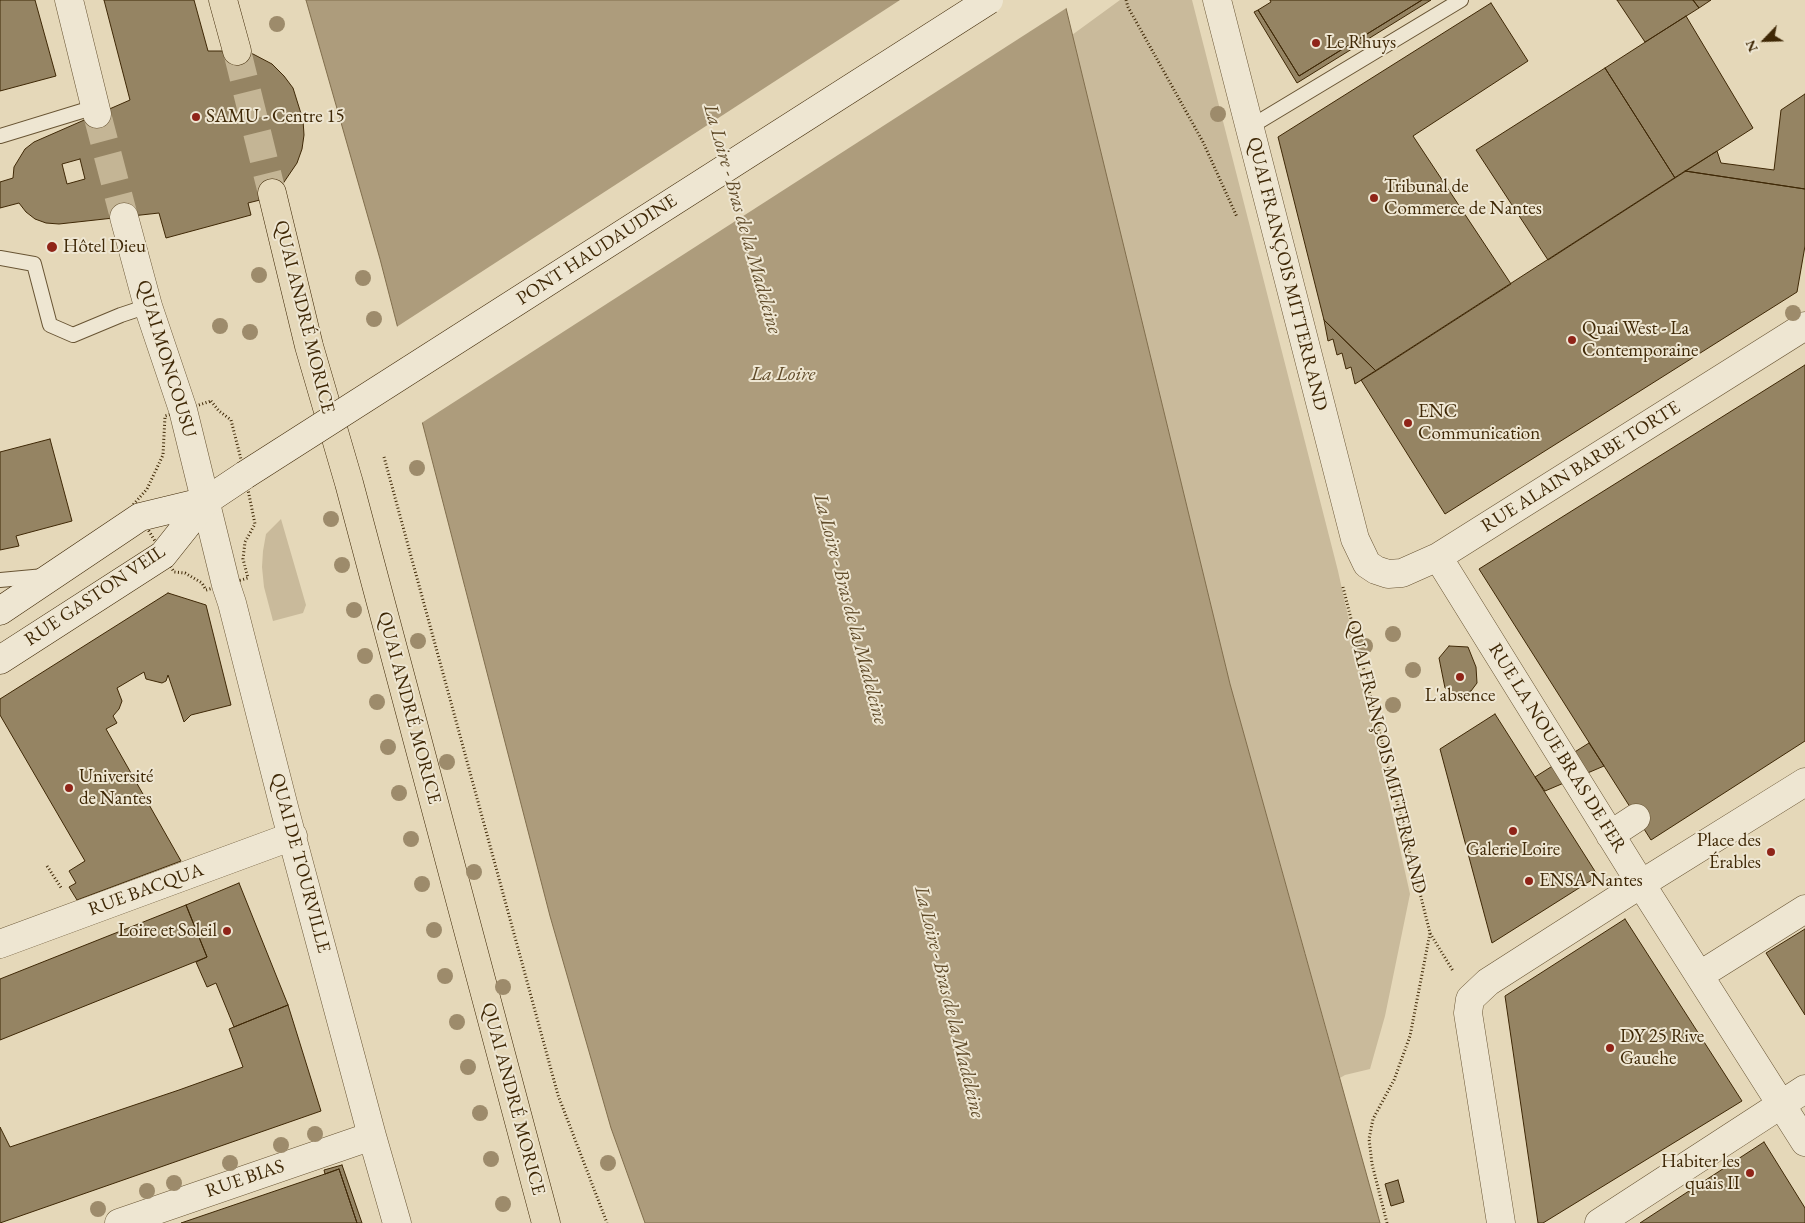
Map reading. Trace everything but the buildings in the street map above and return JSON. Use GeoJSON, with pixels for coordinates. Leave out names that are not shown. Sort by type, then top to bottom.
{"type":"FeatureCollection","features":[{"type":"Feature","properties":{"kind":"main road"},"geometry":{"type":"LineString","coordinates":[[223,0],[237,51]]}},
{"type":"Feature","properties":{"kind":"main road","name":"QUAI ANDRÉ MORICE"},"geometry":{"type":"LineString","coordinates":[[272,193],[309,346],[351,492],[546,1223]]}},
{"type":"Feature","properties":{"kind":"street"},"geometry":{"type":"LineString","coordinates":[[68,0],[96,111]]}},
{"type":"Feature","properties":{"kind":"street","name":"PONT HAUDAUDINE"},"geometry":{"type":"LineString","coordinates":[[206,501],[989,0]]}},
{"type":"Feature","properties":{"kind":"street","name":"QUAI FRANÇOIS MITTERRAND"},"geometry":{"type":"LineString","coordinates":[[1217,0],[1358,548]]}},
{"type":"Feature","properties":{"kind":"street","name":"QUAI MONCOUSU"},"geometry":{"type":"LineString","coordinates":[[124,217],[148,306],[184,410],[206,501]]}},
{"type":"Feature","properties":{"kind":"street","name":"RUE ALAIN BARBE TORTE"},"geometry":{"type":"LineString","coordinates":[[1358,548],[1366,564],[1388,574],[1402,573],[1438,557],[1805,326]]}},
{"type":"Feature","properties":{"kind":"street","name":"RUE GASTON VEIL"},"geometry":{"type":"LineString","coordinates":[[0,611],[140,517],[206,501]]}},
{"type":"Feature","properties":{"kind":"street","name":"RUE GASTON VEIL"},"geometry":{"type":"LineString","coordinates":[[0,660],[163,555],[206,501]]}},
{"type":"Feature","properties":{"kind":"street","name":"QUAI DE TOURVILLE"},"geometry":{"type":"LineString","coordinates":[[206,501],[226,585],[372,1136],[397,1223]]}},
{"type":"Feature","properties":{"kind":"street","name":"RUE LA NOUE BRAS DE FER"},"geometry":{"type":"LineString","coordinates":[[1438,557],[1641,884],[1805,1142]]}},
{"type":"Feature","properties":{"kind":"street"},"geometry":{"type":"LineString","coordinates":[[1501,1223],[1468,1013],[1470,999],[1488,982],[1805,782]]}},
{"type":"Feature","properties":{"kind":"street"},"geometry":{"type":"LineString","coordinates":[[1610,834],[1636,818]]}},
{"type":"Feature","properties":{"kind":"street","name":"RUE BACQUA"},"geometry":{"type":"LineString","coordinates":[[0,944],[293,836]]}},
{"type":"Feature","properties":{"kind":"street"},"geometry":{"type":"LineString","coordinates":[[1700,975],[1805,909]]}},
{"type":"Feature","properties":{"kind":"street"},"geometry":{"type":"LineString","coordinates":[[1599,1223],[1805,1089]]}},
{"type":"Feature","properties":{"kind":"street","name":"RUE BIAS"},"geometry":{"type":"LineString","coordinates":[[119,1223],[372,1136]]}},
{"type":"Feature","properties":{"kind":"lane"},"geometry":{"type":"LineString","coordinates":[[1250,127],[1461,0]]}},
{"type":"Feature","properties":{"kind":"lane"},"geometry":{"type":"LineString","coordinates":[[0,136],[96,111]]}},
{"type":"Feature","properties":{"kind":"lane"},"geometry":{"type":"LineString","coordinates":[[0,258],[34,264],[50,325],[73,335],[148,306]]}},
{"type":"Feature","properties":{"kind":"lane"},"geometry":{"type":"LineString","coordinates":[[0,580],[30,576],[54,576]]}},
{"type":"Feature","properties":{"kind":"path"},"geometry":{"type":"LineString","coordinates":[[1126,0],[1128,8],[1203,142],[1239,221]]}},
{"type":"Feature","properties":{"kind":"path"},"geometry":{"type":"LineString","coordinates":[[211,401],[219,412],[231,420]]}},
{"type":"Feature","properties":{"kind":"path"},"geometry":{"type":"LineString","coordinates":[[133,504],[147,489],[163,456],[165,416]]}},
{"type":"Feature","properties":{"kind":"path"},"geometry":{"type":"LineString","coordinates":[[384,457],[558,1095],[607,1223]]}},
{"type":"Feature","properties":{"kind":"path"},"geometry":{"type":"LineString","coordinates":[[250,533],[256,524]]}},
{"type":"Feature","properties":{"kind":"path","name":"QUAI FRANÇOIS MITTERRAND"},"geometry":{"type":"LineString","coordinates":[[1342,582],[1430,933],[1470,999]]}},
{"type":"Feature","properties":{"kind":"path"},"geometry":{"type":"LineString","coordinates":[[47,866],[51,872]]}},
{"type":"Feature","properties":{"kind":"path","name":"QUAI FRANÇOIS MITTERRAND"},"geometry":{"type":"LineString","coordinates":[[1387,1223],[1372,1164],[1369,1139],[1372,1119],[1394,1080],[1410,1036],[1430,933]]}},
{"type":"Feature","properties":{"kind":"shaded area"},"geometry":{"type":"Polygon","coordinates":[[[1120,0],[1192,0],[1338,571],[1410,894],[1385,1016],[1370,1069],[1340,1078],[1230,684],[1072,35],[1120,0]]]}},
{"type":"Feature","properties":{"kind":"shaded area"},"geometry":{"type":"Polygon","coordinates":[[[281,519],[306,605],[303,613],[273,621],[264,587],[263,551],[266,534],[281,519]]]}},
{"type":"Feature","properties":{"kind":"water","name":"La Loire"},"geometry":{"type":"Polygon","coordinates":[[[306,0],[1064,0],[1230,684],[1380,1223],[645,1223],[611,1128],[550,916],[380,259],[306,0]]]}},
{"type":"Feature","properties":{"kind":"pier"},"geometry":{"type":"Polygon","coordinates":[[[900,0],[1066,0],[1068,7],[420,424],[395,328],[900,0]]]}},
{"type":"Feature","properties":{"kind":"tunnel"},"geometry":{"type":"LineString","coordinates":[[237,51],[272,193]]}},
{"type":"Feature","properties":{"kind":"tunnel"},"geometry":{"type":"LineString","coordinates":[[97,114],[124,217]]}},
{"type":"Feature","properties":{"kind":"place","name":"Le Rhuys"},"geometry":{"type":"Point","coordinates":[1316,43]}},
{"type":"Feature","properties":{"kind":"place","name":"SAMU - Centre 15"},"geometry":{"type":"Point","coordinates":[196,117]}},
{"type":"Feature","properties":{"kind":"place","name":"Tribunal de Commerce de Nantes"},"geometry":{"type":"Point","coordinates":[1374,198]}},
{"type":"Feature","properties":{"kind":"place","name":"Hôtel Dieu"},"geometry":{"type":"Point","coordinates":[52,247]}},
{"type":"Feature","properties":{"kind":"place","name":"Quai West - La Contemporaine"},"geometry":{"type":"Point","coordinates":[1572,340]}},
{"type":"Feature","properties":{"kind":"place","name":"ENC Communication"},"geometry":{"type":"Point","coordinates":[1408,423]}},
{"type":"Feature","properties":{"kind":"place","name":"L'absence"},"geometry":{"type":"Point","coordinates":[1460,677]}},
{"type":"Feature","properties":{"kind":"place","name":"Université de Nantes"},"geometry":{"type":"Point","coordinates":[69,788]}},
{"type":"Feature","properties":{"kind":"place","name":"Galerie Loire"},"geometry":{"type":"Point","coordinates":[1513,831]}},
{"type":"Feature","properties":{"kind":"place","name":"Place des Érables"},"geometry":{"type":"Point","coordinates":[1771,852]}},
{"type":"Feature","properties":{"kind":"place","name":"ENSA Nantes"},"geometry":{"type":"Point","coordinates":[1529,881]}},
{"type":"Feature","properties":{"kind":"place","name":"Loire et Soleil"},"geometry":{"type":"Point","coordinates":[227,931]}},
{"type":"Feature","properties":{"kind":"place","name":"DY 25 Rive Gauche"},"geometry":{"type":"Point","coordinates":[1610,1048]}},
{"type":"Feature","properties":{"kind":"place","name":"Habiter les quais II"},"geometry":{"type":"Point","coordinates":[1750,1173]}},
{"type":"Feature","properties":{"kind":"water label","name":"La Loire - Bras de la Madeleine"},"geometry":{"type":"Point","coordinates":[742,219]}},
{"type":"Feature","properties":{"kind":"water label","name":"La Loire - Bras de la Madeleine"},"geometry":{"type":"Point","coordinates":[850,609]}},
{"type":"Feature","properties":{"kind":"water label","name":"La Loire - Bras de la Madeleine"},"geometry":{"type":"Point","coordinates":[949,1002]}}]}
